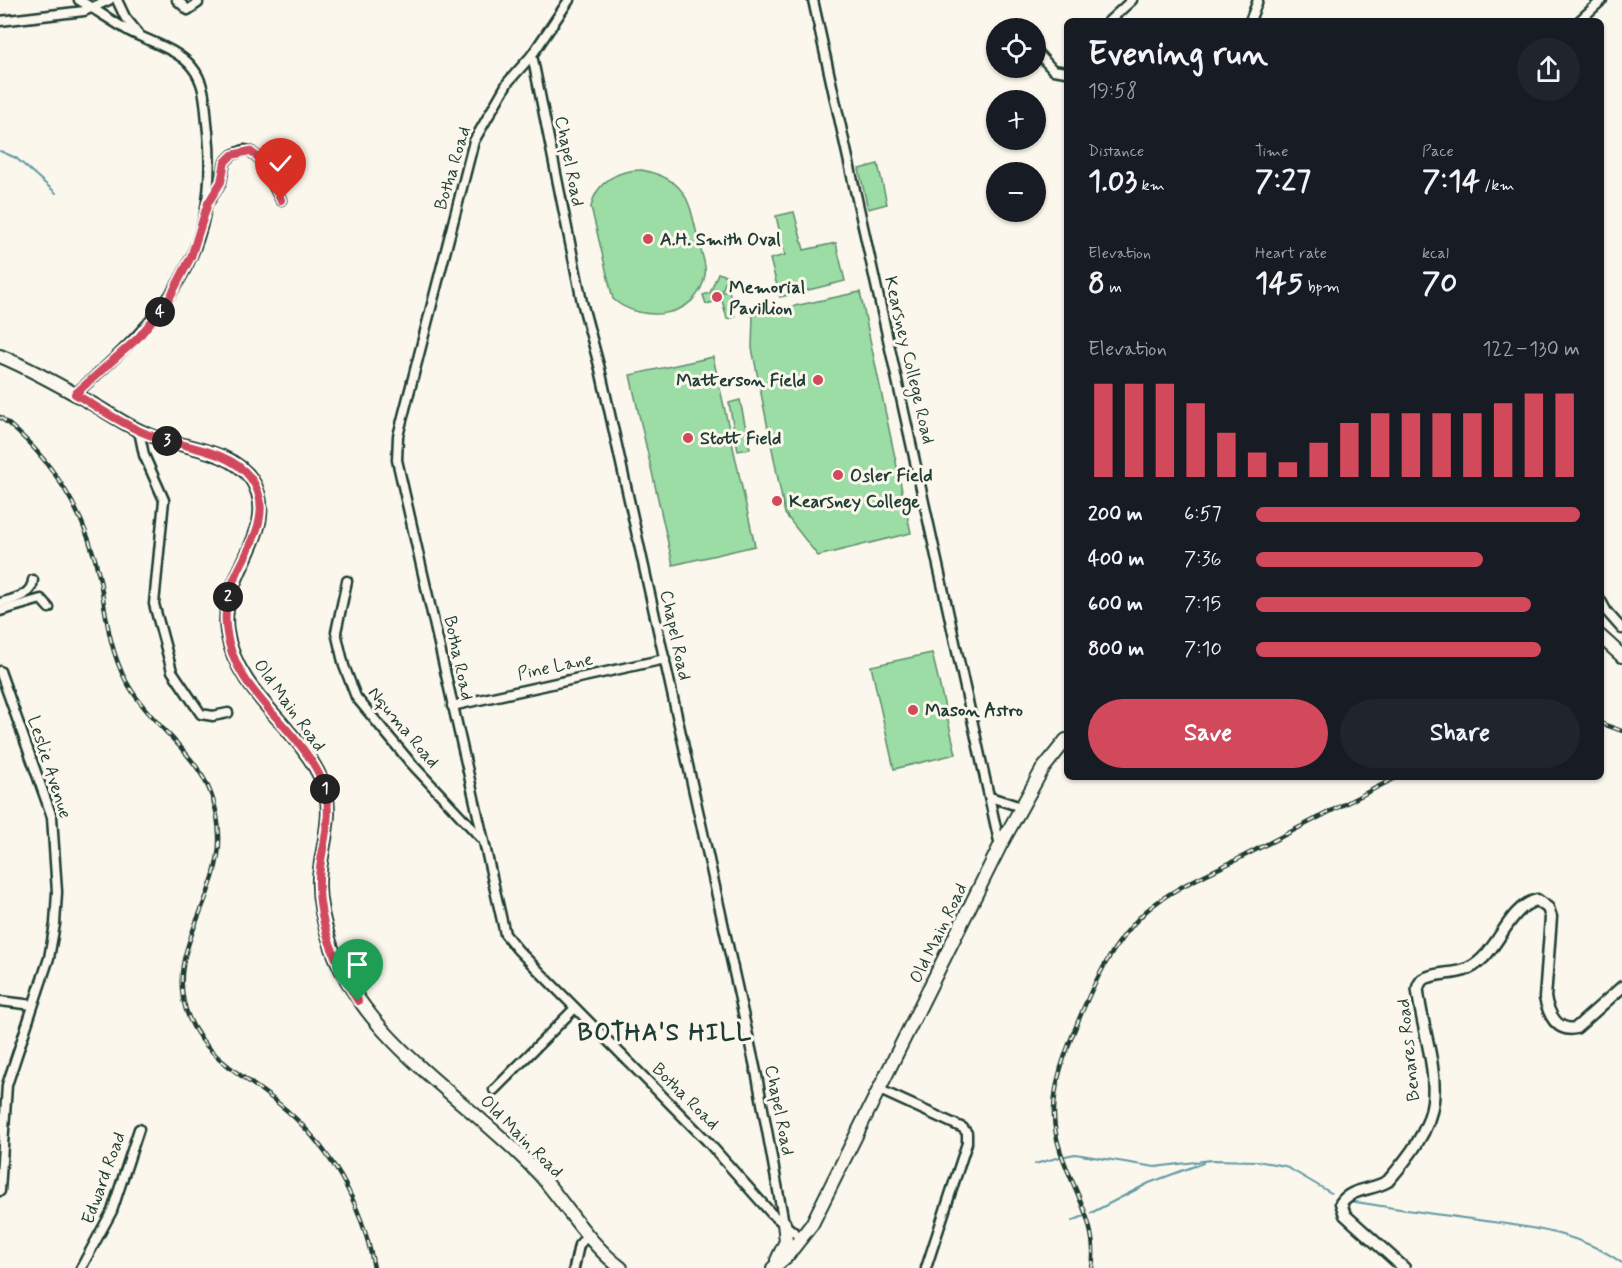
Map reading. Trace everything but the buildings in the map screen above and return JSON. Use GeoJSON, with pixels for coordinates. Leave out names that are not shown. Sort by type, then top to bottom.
{"type":"FeatureCollection","features":[{"type":"Feature","properties":{"kind":"main road","name":"Old Main Road"},"geometry":{"type":"LineString","coordinates":[[0,356],[75,394],[139,431],[230,460],[247,474],[257,492],[261,510],[259,527],[231,587],[227,600],[227,631],[240,669],[323,783],[328,816],[319,877],[320,902],[330,944],[341,970],[368,1014],[419,1065],[541,1176],[588,1235],[621,1268]]}},
{"type":"Feature","properties":{"kind":"main road"},"geometry":{"type":"LineString","coordinates":[[1604,640],[1622,656]]}},
{"type":"Feature","properties":{"kind":"main road","name":"Old Main Road"},"geometry":{"type":"LineString","coordinates":[[772,1268],[802,1239],[812,1224],[1000,846],[1042,770],[1064,742]]}},
{"type":"Feature","properties":{"kind":"main road"},"geometry":{"type":"LineString","coordinates":[[772,1268],[784,1248],[784,1223]]}},
{"type":"Feature","properties":{"kind":"street"},"geometry":{"type":"LineString","coordinates":[[79,0],[187,62],[202,85],[209,151],[208,203]]}},
{"type":"Feature","properties":{"kind":"street"},"geometry":{"type":"LineString","coordinates":[[0,21],[92,9],[109,0]]}},
{"type":"Feature","properties":{"kind":"street"},"geometry":{"type":"LineString","coordinates":[[117,0],[125,17],[140,36]]}},
{"type":"Feature","properties":{"kind":"street"},"geometry":{"type":"LineString","coordinates":[[177,0],[188,10],[198,3]]}},
{"type":"Feature","properties":{"kind":"street","name":"Botha Road"},"geometry":{"type":"LineString","coordinates":[[569,0],[532,55],[503,90],[474,141],[396,449],[505,934],[707,1141],[771,1213],[802,1239]]}},
{"type":"Feature","properties":{"kind":"street","name":"Kearsney College Road"},"geometry":{"type":"LineString","coordinates":[[813,0],[1000,846]]}},
{"type":"Feature","properties":{"kind":"street"},"geometry":{"type":"LineString","coordinates":[[1112,18],[1132,0]]}},
{"type":"Feature","properties":{"kind":"street"},"geometry":{"type":"LineString","coordinates":[[1251,18],[1258,0]]}},
{"type":"Feature","properties":{"kind":"street"},"geometry":{"type":"LineString","coordinates":[[1583,18],[1602,0]]}},
{"type":"Feature","properties":{"kind":"street","name":"Chapel Road"},"geometry":{"type":"LineString","coordinates":[[532,55],[582,302],[600,369],[757,1076],[784,1223]]}},
{"type":"Feature","properties":{"kind":"street"},"geometry":{"type":"LineString","coordinates":[[1046,62],[1053,70],[1064,72]]}},
{"type":"Feature","properties":{"kind":"street"},"geometry":{"type":"LineString","coordinates":[[75,394],[138,338],[168,301],[191,257],[208,203],[221,182],[225,162],[232,155],[244,150],[250,151],[260,159],[281,200]]}},
{"type":"Feature","properties":{"kind":"street"},"geometry":{"type":"LineString","coordinates":[[139,431],[144,455],[164,500],[153,595],[172,671],[198,712],[213,717],[228,713]]}},
{"type":"Feature","properties":{"kind":"street"},"geometry":{"type":"LineString","coordinates":[[0,603],[27,593],[34,585],[33,580]]}},
{"type":"Feature","properties":{"kind":"street","name":"Nquma Road"},"geometry":{"type":"LineString","coordinates":[[346,581],[336,632],[344,666],[356,697],[410,762],[483,840]]}},
{"type":"Feature","properties":{"kind":"street"},"geometry":{"type":"LineString","coordinates":[[0,611],[41,599],[49,608]]}},
{"type":"Feature","properties":{"kind":"street"},"geometry":{"type":"LineString","coordinates":[[1604,606],[1622,629]]}},
{"type":"Feature","properties":{"kind":"street","name":"Pine Lane"},"geometry":{"type":"LineString","coordinates":[[452,706],[665,659]]}},
{"type":"Feature","properties":{"kind":"street","name":"Leslie Avenue"},"geometry":{"type":"LineString","coordinates":[[0,671],[50,809],[55,837],[57,892],[55,924],[49,958],[7,1085],[0,1191]]}},
{"type":"Feature","properties":{"kind":"street"},"geometry":{"type":"LineString","coordinates":[[990,797],[1021,807]]}},
{"type":"Feature","properties":{"kind":"street","name":"Benares Road"},"geometry":{"type":"LineString","coordinates":[[1404,1268],[1345,1215],[1341,1203],[1351,1193],[1380,1186],[1388,1180],[1424,1130],[1433,1103],[1433,1092],[1427,1037],[1417,991],[1422,980],[1470,969],[1483,958],[1525,906],[1537,900],[1548,908],[1551,917],[1545,999],[1548,1010],[1560,1027],[1567,1030],[1576,1028],[1622,987]]}},
{"type":"Feature","properties":{"kind":"street"},"geometry":{"type":"LineString","coordinates":[[0,1001],[33,1005]]}},
{"type":"Feature","properties":{"kind":"street"},"geometry":{"type":"LineString","coordinates":[[494,1090],[575,1008]]}},
{"type":"Feature","properties":{"kind":"street"},"geometry":{"type":"LineString","coordinates":[[880,1090],[963,1128],[967,1132],[967,1143],[961,1165],[927,1268]]}},
{"type":"Feature","properties":{"kind":"street","name":"Edward Road"},"geometry":{"type":"LineString","coordinates":[[81,1268],[112,1211],[139,1130]]}},
{"type":"Feature","properties":{"kind":"street"},"geometry":{"type":"LineString","coordinates":[[574,1268],[579,1245],[588,1235]]}},
{"type":"Feature","properties":{"kind":"green space"},"geometry":{"type":"Polygon","coordinates":[[[878,164],[887,204],[868,209],[859,169],[878,164]]]}},
{"type":"Feature","properties":{"kind":"green space","name":"A.H. Smith Oval"},"geometry":{"type":"Polygon","coordinates":[[[642,170],[658,174],[669,180],[684,195],[689,205],[705,263],[705,275],[700,290],[692,301],[680,309],[667,313],[638,312],[613,299],[591,207],[598,191],[609,179],[624,172],[642,170]]]}},
{"type":"Feature","properties":{"kind":"green space"},"geometry":{"type":"Polygon","coordinates":[[[794,212],[804,250],[836,243],[845,281],[780,297],[770,259],[785,255],[776,216],[794,212]]]}},
{"type":"Feature","properties":{"kind":"green space","name":"Memorial Pavillion"},"geometry":{"type":"Polygon","coordinates":[[[718,273],[728,276],[721,293],[729,290],[735,317],[727,319],[722,300],[706,304],[703,295],[710,293],[718,273]]]}},
{"type":"Feature","properties":{"kind":"green space"},"geometry":{"type":"Polygon","coordinates":[[[860,292],[911,533],[818,556],[785,514],[752,348],[753,315],[860,292]]]}},
{"type":"Feature","properties":{"kind":"green space","name":"Stott Field"},"geometry":{"type":"Polygon","coordinates":[[[713,357],[755,546],[673,565],[630,375],[713,357]]]}},
{"type":"Feature","properties":{"kind":"green space"},"geometry":{"type":"Polygon","coordinates":[[[740,400],[750,449],[738,451],[729,403],[740,400]]]}},
{"type":"Feature","properties":{"kind":"green space","name":"Mason Astro"},"geometry":{"type":"Polygon","coordinates":[[[932,653],[956,754],[894,769],[871,666],[932,653]]]}},
{"type":"Feature","properties":{"kind":"waterway"},"geometry":{"type":"LineString","coordinates":[[0,151],[16,158],[56,193]]}},
{"type":"Feature","properties":{"kind":"waterway"},"geometry":{"type":"LineString","coordinates":[[1065,1156],[1075,1154],[1155,1167],[1211,1160],[1257,1161],[1285,1166],[1331,1193]]}},
{"type":"Feature","properties":{"kind":"waterway"},"geometry":{"type":"LineString","coordinates":[[1035,1164],[1060,1157]]}},
{"type":"Feature","properties":{"kind":"waterway"},"geometry":{"type":"LineString","coordinates":[[1091,1213],[1149,1183],[1203,1163]]}},
{"type":"Feature","properties":{"kind":"waterway"},"geometry":{"type":"LineString","coordinates":[[1349,1201],[1539,1229],[1582,1242],[1622,1263]]}},
{"type":"Feature","properties":{"kind":"waterway"},"geometry":{"type":"LineString","coordinates":[[1072,1221],[1084,1216]]}},
{"type":"Feature","properties":{"kind":"railway"},"geometry":{"type":"LineString","coordinates":[[0,417],[36,450],[65,489],[94,556],[109,631],[120,669],[139,701],[197,768],[208,786],[215,808],[219,835],[217,859],[212,882],[187,948],[182,971],[182,994],[189,1018],[205,1044],[228,1066],[297,1119],[328,1157],[352,1198],[369,1244],[374,1268]]}},
{"type":"Feature","properties":{"kind":"railway"},"geometry":{"type":"LineString","coordinates":[[1604,724],[1622,731]]}},
{"type":"Feature","properties":{"kind":"railway"},"geometry":{"type":"LineString","coordinates":[[1092,1268],[1093,1248],[1090,1229],[1056,1136],[1054,1104],[1055,1092],[1068,1046],[1105,964],[1123,937],[1156,903],[1191,882],[1391,780]]}},
{"type":"Feature","properties":{"kind":"place","name":"A.H. Smith Oval"},"geometry":{"type":"Point","coordinates":[648,239]}},
{"type":"Feature","properties":{"kind":"place","name":"Memorial Pavillion"},"geometry":{"type":"Point","coordinates":[717,297]}},
{"type":"Feature","properties":{"kind":"place","name":"Matterson Field"},"geometry":{"type":"Point","coordinates":[818,380]}},
{"type":"Feature","properties":{"kind":"place","name":"Stott Field"},"geometry":{"type":"Point","coordinates":[688,438]}},
{"type":"Feature","properties":{"kind":"place","name":"Osler Field"},"geometry":{"type":"Point","coordinates":[838,475]}},
{"type":"Feature","properties":{"kind":"place","name":"Kearsney College"},"geometry":{"type":"Point","coordinates":[777,501]}},
{"type":"Feature","properties":{"kind":"place","name":"Mason Astro"},"geometry":{"type":"Point","coordinates":[913,710]}},
{"type":"Feature","properties":{"kind":"district","name":"BOTHA'S HILL"},"geometry":{"type":"Point","coordinates":[665,1032]}},
{"type":"Feature","properties":{"kind":"route"},"geometry":{"type":"LineString","coordinates":[[281,200],[260,159],[250,151],[244,150],[232,155],[225,162],[221,182],[208,203],[200,234],[174,292],[138,338],[75,394],[145,434],[230,460],[244,471],[255,486],[261,515],[259,527],[227,600],[227,631],[234,658],[240,669],[302,751],[323,783],[328,802],[328,816],[319,877],[321,911],[330,944],[358,1001]]}}]}
